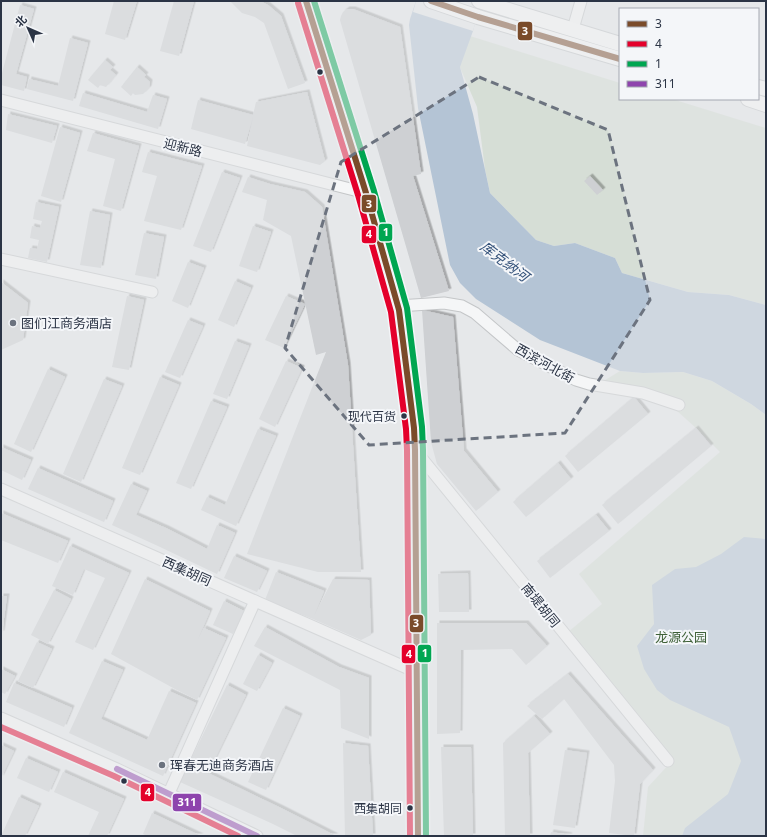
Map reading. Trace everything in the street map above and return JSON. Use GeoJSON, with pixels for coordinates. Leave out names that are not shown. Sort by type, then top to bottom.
{"type":"FeatureCollection","features":[{"type":"Feature","properties":{"kind":"main road"},"geometry":{"type":"LineString","coordinates":[[306,1],[366,193],[398,306],[413,420],[415,450],[418,836]]}},
{"type":"Feature","properties":{"kind":"main road"},"geometry":{"type":"LineString","coordinates":[[431,1],[478,17],[619,59]]}},
{"type":"Feature","properties":{"kind":"main road"},"geometry":{"type":"LineString","coordinates":[[483,2],[619,44]]}},
{"type":"Feature","properties":{"kind":"main road"},"geometry":{"type":"LineString","coordinates":[[751,100],[766,105]]}},
{"type":"Feature","properties":{"kind":"street"},"geometry":{"type":"LineString","coordinates":[[573,29],[581,1]]}},
{"type":"Feature","properties":{"kind":"street","name":"迎新路"},"geometry":{"type":"LineString","coordinates":[[1,100],[366,193]]}},
{"type":"Feature","properties":{"kind":"street"},"geometry":{"type":"LineString","coordinates":[[1,259],[152,292]]}},
{"type":"Feature","properties":{"kind":"street","name":"西滨河北街"},"geometry":{"type":"LineString","coordinates":[[398,306],[444,303],[462,306],[475,313],[518,350],[576,380],[589,384],[643,393],[679,405]]}},
{"type":"Feature","properties":{"kind":"street","name":"南堤胡同"},"geometry":{"type":"LineString","coordinates":[[415,450],[668,761]]}},
{"type":"Feature","properties":{"kind":"street","name":"西集胡同"},"geometry":{"type":"LineString","coordinates":[[1,489],[416,672]]}},
{"type":"Feature","properties":{"kind":"street"},"geometry":{"type":"LineString","coordinates":[[170,793],[255,601]]}},
{"type":"Feature","properties":{"kind":"street"},"geometry":{"type":"LineString","coordinates":[[1,718],[117,768],[255,836]]}},
{"type":"Feature","properties":{"kind":"highlighted area"},"geometry":{"type":"Polygon","coordinates":[[[479,77],[608,130],[650,300],[565,433],[369,445],[285,348],[341,162],[479,77]]]}},
{"type":"Feature","properties":{"kind":"green space"},"geometry":{"type":"Polygon","coordinates":[[[470,36],[619,83],[619,100],[675,100],[766,128],[766,305],[729,295],[688,292],[622,273],[615,258],[575,243],[554,246],[536,240],[490,193],[485,169],[477,107],[456,58],[470,36]]]}},
{"type":"Feature","properties":{"kind":"green space","name":"龙源公园"},"geometry":{"type":"Polygon","coordinates":[[[620,371],[643,373],[683,372],[712,381],[751,404],[766,415],[766,836],[643,836],[648,787],[671,762],[568,632],[602,604],[579,574],[720,452],[656,392],[602,382],[620,371]]]}},
{"type":"Feature","properties":{"kind":"water","name":"库克纳河"},"geometry":{"type":"Polygon","coordinates":[[[416,1],[481,1],[473,31],[460,67],[473,114],[490,193],[536,240],[554,246],[575,243],[615,258],[622,273],[688,292],[729,295],[766,305],[766,415],[751,404],[712,381],[683,372],[643,373],[620,371],[540,340],[476,299],[460,283],[450,265],[418,108],[409,25],[416,1]]]}},
{"type":"Feature","properties":{"kind":"water"},"geometry":{"type":"Polygon","coordinates":[[[744,537],[766,539],[766,836],[682,836],[685,828],[728,794],[741,761],[729,727],[670,700],[657,690],[644,669],[637,646],[654,624],[652,585],[675,569],[696,567],[721,554],[744,537]]]}},
{"type":"Feature","properties":{"kind":"pier"},"geometry":{"type":"Polygon","coordinates":[[[416,1],[482,1],[473,31],[413,12],[416,1]]]}},
{"type":"Feature","properties":{"kind":"building"},"geometry":{"type":"Polygon","coordinates":[[[114,1],[137,1],[125,40],[105,34],[114,1]]]}},
{"type":"Feature","properties":{"kind":"building"},"geometry":{"type":"Polygon","coordinates":[[[174,1],[194,1],[179,56],[160,51],[174,1]]]}},
{"type":"Feature","properties":{"kind":"building"},"geometry":{"type":"Polygon","coordinates":[[[230,1],[260,1],[268,5],[281,16],[305,83],[288,89],[264,23],[255,17],[242,13],[230,1]]]}},
{"type":"Feature","properties":{"kind":"building"},"geometry":{"type":"Polygon","coordinates":[[[20,5],[34,9],[16,74],[27,77],[24,91],[1,85],[1,77],[20,5]]]}},
{"type":"Feature","properties":{"kind":"building"},"geometry":{"type":"Polygon","coordinates":[[[347,9],[353,9],[400,27],[421,174],[413,176],[449,291],[421,298],[340,20],[343,12],[347,9]]]}},
{"type":"Feature","properties":{"kind":"building"},"geometry":{"type":"Polygon","coordinates":[[[70,38],[88,43],[73,101],[27,89],[29,79],[58,86],[70,38]]]}},
{"type":"Feature","properties":{"kind":"building"},"geometry":{"type":"Polygon","coordinates":[[[105,60],[113,67],[110,70],[116,75],[106,87],[100,85],[98,88],[88,80],[105,60]]]}},
{"type":"Feature","properties":{"kind":"building"},"geometry":{"type":"Polygon","coordinates":[[[137,67],[146,75],[144,77],[150,82],[149,88],[143,94],[135,95],[133,93],[131,96],[121,87],[137,67]]]}},
{"type":"Feature","properties":{"kind":"building"},"geometry":{"type":"Polygon","coordinates":[[[307,92],[325,161],[320,165],[247,146],[253,117],[245,144],[191,129],[198,100],[253,115],[256,102],[307,92]]]}},
{"type":"Feature","properties":{"kind":"building"},"geometry":{"type":"Polygon","coordinates":[[[83,93],[147,112],[153,95],[167,99],[158,129],[79,106],[83,93]]]}},
{"type":"Feature","properties":{"kind":"building"},"geometry":{"type":"Polygon","coordinates":[[[8,114],[57,126],[52,143],[6,130],[8,114]]]}},
{"type":"Feature","properties":{"kind":"building"},"geometry":{"type":"Polygon","coordinates":[[[60,127],[80,133],[61,202],[41,196],[60,127]]]}},
{"type":"Feature","properties":{"kind":"building"},"geometry":{"type":"Polygon","coordinates":[[[93,133],[139,146],[121,211],[103,206],[115,159],[87,151],[93,133]]]}},
{"type":"Feature","properties":{"kind":"building"},"geometry":{"type":"Polygon","coordinates":[[[148,152],[202,166],[181,230],[144,221],[157,176],[142,172],[148,152]]]}},
{"type":"Feature","properties":{"kind":"building"},"geometry":{"type":"Polygon","coordinates":[[[222,172],[240,178],[211,252],[193,246],[222,172]]]}},
{"type":"Feature","properties":{"kind":"building"},"geometry":{"type":"Polygon","coordinates":[[[590,176],[603,190],[597,195],[584,181],[590,176]]]}},
{"type":"Feature","properties":{"kind":"building","name":"现代百货"},"geometry":{"type":"Polygon","coordinates":[[[248,177],[305,192],[322,207],[348,365],[361,572],[318,572],[247,554],[326,352],[316,355],[291,236],[263,220],[267,200],[242,192],[248,177]]]}},
{"type":"Feature","properties":{"kind":"building"},"geometry":{"type":"Polygon","coordinates":[[[36,202],[59,207],[47,262],[28,258],[30,248],[37,249],[39,240],[30,238],[32,226],[40,228],[42,221],[33,219],[36,202]]]}},
{"type":"Feature","properties":{"kind":"building"},"geometry":{"type":"Polygon","coordinates":[[[90,211],[110,215],[101,268],[80,265],[90,211]]]}},
{"type":"Feature","properties":{"kind":"building"},"geometry":{"type":"Polygon","coordinates":[[[253,226],[271,232],[257,272],[239,266],[253,226]]]}},
{"type":"Feature","properties":{"kind":"building"},"geometry":{"type":"Polygon","coordinates":[[[144,233],[164,237],[156,279],[135,275],[144,233]]]}},
{"type":"Feature","properties":{"kind":"building"},"geometry":{"type":"Polygon","coordinates":[[[188,262],[204,268],[188,308],[172,301],[188,262]]]}},
{"type":"Feature","properties":{"kind":"building"},"geometry":{"type":"Polygon","coordinates":[[[235,281],[251,288],[234,327],[218,320],[235,281]]]}},
{"type":"Feature","properties":{"kind":"building","name":"图们江商务酒店"},"geometry":{"type":"Polygon","coordinates":[[[1,282],[28,303],[23,340],[1,350],[1,282]]]}},
{"type":"Feature","properties":{"kind":"building"},"geometry":{"type":"Polygon","coordinates":[[[127,296],[144,300],[129,370],[112,367],[127,296]]]}},
{"type":"Feature","properties":{"kind":"building"},"geometry":{"type":"Polygon","coordinates":[[[286,296],[305,304],[284,348],[265,340],[286,296]]]}},
{"type":"Feature","properties":{"kind":"building"},"geometry":{"type":"Polygon","coordinates":[[[422,310],[453,317],[464,451],[498,492],[476,511],[437,464],[431,442],[422,310]]]}},
{"type":"Feature","properties":{"kind":"building"},"geometry":{"type":"Polygon","coordinates":[[[188,320],[203,326],[180,378],[165,372],[188,320]]]}},
{"type":"Feature","properties":{"kind":"building"},"geometry":{"type":"Polygon","coordinates":[[[235,341],[249,346],[227,399],[213,394],[235,341]]]}},
{"type":"Feature","properties":{"kind":"building"},"geometry":{"type":"Polygon","coordinates":[[[286,361],[302,368],[275,427],[259,419],[286,361]]]}},
{"type":"Feature","properties":{"kind":"building"},"geometry":{"type":"Polygon","coordinates":[[[48,369],[65,377],[31,452],[14,444],[48,369]]]}},
{"type":"Feature","properties":{"kind":"building"},"geometry":{"type":"Polygon","coordinates":[[[160,377],[179,385],[140,475],[122,468],[160,377]]]}},
{"type":"Feature","properties":{"kind":"building"},"geometry":{"type":"Polygon","coordinates":[[[104,379],[122,386],[81,482],[63,474],[104,379]]]}},
{"type":"Feature","properties":{"kind":"building"},"geometry":{"type":"Polygon","coordinates":[[[634,397],[648,414],[578,472],[565,456],[634,397]]]}},
{"type":"Feature","properties":{"kind":"building"},"geometry":{"type":"Polygon","coordinates":[[[211,401],[227,407],[191,489],[176,483],[211,401]]]}},
{"type":"Feature","properties":{"kind":"building"},"geometry":{"type":"Polygon","coordinates":[[[696,428],[711,446],[618,524],[602,505],[696,428]]]}},
{"type":"Feature","properties":{"kind":"building"},"geometry":{"type":"Polygon","coordinates":[[[258,429],[276,436],[236,526],[201,510],[207,497],[225,505],[258,429]]]}},
{"type":"Feature","properties":{"kind":"building"},"geometry":{"type":"Polygon","coordinates":[[[1,447],[31,460],[22,480],[1,470],[1,447]]]}},
{"type":"Feature","properties":{"kind":"building"},"geometry":{"type":"Polygon","coordinates":[[[558,463],[571,479],[526,517],[513,502],[558,463]]]}},
{"type":"Feature","properties":{"kind":"building"},"geometry":{"type":"Polygon","coordinates":[[[38,468],[113,501],[104,522],[28,489],[38,468]]]}},
{"type":"Feature","properties":{"kind":"building"},"geometry":{"type":"Polygon","coordinates":[[[131,484],[147,491],[136,515],[166,528],[207,549],[217,525],[235,533],[217,574],[112,525],[131,484]]]}},
{"type":"Feature","properties":{"kind":"building"},"geometry":{"type":"Polygon","coordinates":[[[1,513],[68,541],[58,563],[1,540],[1,513]]]}},
{"type":"Feature","properties":{"kind":"building"},"geometry":{"type":"Polygon","coordinates":[[[596,515],[609,531],[550,578],[537,561],[596,515]]]}},
{"type":"Feature","properties":{"kind":"building"},"geometry":{"type":"Polygon","coordinates":[[[70,546],[129,573],[93,650],[75,642],[105,578],[84,569],[73,595],[52,586],[70,546]]]}},
{"type":"Feature","properties":{"kind":"building"},"geometry":{"type":"Polygon","coordinates":[[[234,556],[267,571],[257,592],[224,578],[234,556]]]}},
{"type":"Feature","properties":{"kind":"building"},"geometry":{"type":"Polygon","coordinates":[[[276,572],[324,591],[314,616],[333,579],[369,580],[371,635],[361,640],[265,600],[276,572]]]}},
{"type":"Feature","properties":{"kind":"building"},"geometry":{"type":"Polygon","coordinates":[[[468,573],[469,612],[439,612],[438,574],[468,573]]]}},
{"type":"Feature","properties":{"kind":"building"},"geometry":{"type":"Polygon","coordinates":[[[145,579],[210,611],[198,639],[204,628],[226,638],[197,700],[111,654],[145,579]]]}},
{"type":"Feature","properties":{"kind":"building"},"geometry":{"type":"Polygon","coordinates":[[[54,590],[71,599],[48,644],[31,635],[54,590]]]}},
{"type":"Feature","properties":{"kind":"building"},"geometry":{"type":"Polygon","coordinates":[[[1,596],[7,596],[2,633],[1,633],[1,596]]]}},
{"type":"Feature","properties":{"kind":"building"},"geometry":{"type":"Polygon","coordinates":[[[224,601],[244,611],[233,634],[213,625],[224,601]]]}},
{"type":"Feature","properties":{"kind":"building"},"geometry":{"type":"Polygon","coordinates":[[[437,623],[526,623],[547,646],[526,665],[512,649],[461,650],[460,733],[437,734],[437,623]]]}},
{"type":"Feature","properties":{"kind":"building"},"geometry":{"type":"Polygon","coordinates":[[[265,627],[339,667],[369,678],[369,739],[341,728],[340,690],[254,646],[265,627]]]}},
{"type":"Feature","properties":{"kind":"building"},"geometry":{"type":"Polygon","coordinates":[[[37,642],[52,649],[33,688],[18,681],[37,642]]]}},
{"type":"Feature","properties":{"kind":"building"},"geometry":{"type":"Polygon","coordinates":[[[258,655],[272,663],[257,691],[243,684],[258,655]]]}},
{"type":"Feature","properties":{"kind":"building"},"geometry":{"type":"Polygon","coordinates":[[[102,661],[123,670],[101,719],[147,740],[169,691],[196,703],[163,776],[69,733],[102,661]]]}},
{"type":"Feature","properties":{"kind":"building"},"geometry":{"type":"Polygon","coordinates":[[[1,669],[15,676],[5,694],[1,692],[1,669]]]}},
{"type":"Feature","properties":{"kind":"building"},"geometry":{"type":"Polygon","coordinates":[[[568,674],[653,770],[640,784],[634,836],[609,833],[615,781],[614,765],[564,699],[542,719],[527,706],[568,674]]]}},
{"type":"Feature","properties":{"kind":"building"},"geometry":{"type":"Polygon","coordinates":[[[14,683],[72,708],[64,727],[6,702],[14,683]]]}},
{"type":"Feature","properties":{"kind":"building"},"geometry":{"type":"Polygon","coordinates":[[[227,685],[246,695],[208,773],[336,836],[297,836],[180,782],[227,685]]]}},
{"type":"Feature","properties":{"kind":"building"},"geometry":{"type":"Polygon","coordinates":[[[283,708],[300,716],[266,790],[248,782],[283,708]]]}},
{"type":"Feature","properties":{"kind":"building"},"geometry":{"type":"Polygon","coordinates":[[[534,716],[550,734],[528,753],[530,836],[505,836],[503,743],[534,716]]]}},
{"type":"Feature","properties":{"kind":"building"},"geometry":{"type":"Polygon","coordinates":[[[343,743],[368,746],[373,836],[345,836],[343,743]]]}},
{"type":"Feature","properties":{"kind":"building"},"geometry":{"type":"Polygon","coordinates":[[[1,745],[14,751],[1,778],[1,745]]]}},
{"type":"Feature","properties":{"kind":"building"},"geometry":{"type":"Polygon","coordinates":[[[441,747],[471,747],[473,836],[444,836],[441,747]]]}},
{"type":"Feature","properties":{"kind":"building"},"geometry":{"type":"Polygon","coordinates":[[[565,750],[587,753],[575,828],[553,825],[565,750]]]}},
{"type":"Feature","properties":{"kind":"building"},"geometry":{"type":"Polygon","coordinates":[[[26,758],[58,772],[49,792],[17,778],[26,758]]]}},
{"type":"Feature","properties":{"kind":"building"},"geometry":{"type":"Polygon","coordinates":[[[63,772],[124,799],[107,836],[88,836],[99,812],[54,792],[63,772]]]}},
{"type":"Feature","properties":{"kind":"building"},"geometry":{"type":"Polygon","coordinates":[[[19,797],[39,806],[25,836],[1,836],[19,797]]]}},
{"type":"Feature","properties":{"kind":"building"},"geometry":{"type":"Polygon","coordinates":[[[152,813],[201,836],[147,836],[143,834],[152,813]]]}},
{"type":"Feature","properties":{"kind":"building"},"geometry":{"type":"Polygon","coordinates":[[[551,832],[570,835],[550,836],[551,832]]]}},
{"type":"Feature","properties":{"kind":"transit line","name":"3"},"geometry":{"type":"LineString","coordinates":[[306,1],[366,193],[399,310],[414,428],[415,450],[418,836]]}},
{"type":"Feature","properties":{"kind":"transit line","name":"1"},"geometry":{"type":"LineString","coordinates":[[314,1],[374,191],[407,308],[422,427],[423,450],[426,836]]}},
{"type":"Feature","properties":{"kind":"transit line","name":"3"},"geometry":{"type":"LineString","coordinates":[[431,1],[478,17],[619,59]]}},
{"type":"Feature","properties":{"kind":"transit line","name":"4"},"geometry":{"type":"LineString","coordinates":[[298,3],[358,195],[391,312],[406,429],[407,450],[410,836]]}},
{"type":"Feature","properties":{"kind":"transit line","name":"4"},"geometry":{"type":"LineString","coordinates":[[1,727],[114,776],[238,836]]}},
{"type":"Feature","properties":{"kind":"transit line","name":"311"},"geometry":{"type":"LineString","coordinates":[[117,769],[257,836]]}},
{"type":"Feature","properties":{"kind":"place","name":"图们江商务酒店"},"geometry":{"type":"Point","coordinates":[13,323]}},
{"type":"Feature","properties":{"kind":"place","name":"现代百货"},"geometry":{"type":"Point","coordinates":[404,416]}},
{"type":"Feature","properties":{"kind":"place","name":"珲春无迪商务酒店"},"geometry":{"type":"Point","coordinates":[162,765]}},
{"type":"Feature","properties":{"kind":"place","name":"西集胡同"},"geometry":{"type":"Point","coordinates":[410,808]}}]}
